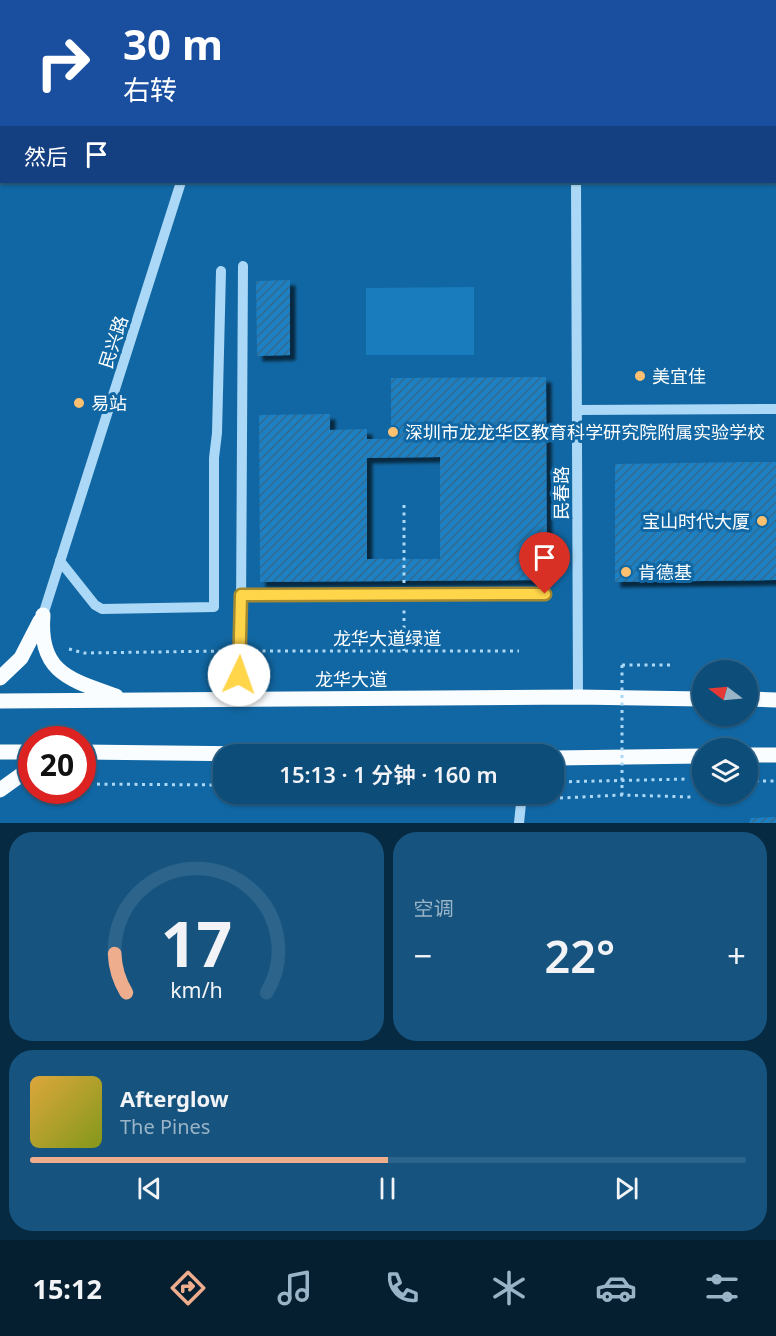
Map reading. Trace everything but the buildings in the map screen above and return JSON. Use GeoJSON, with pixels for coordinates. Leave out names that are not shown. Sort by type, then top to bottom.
{"type":"FeatureCollection","features":[{"type":"Feature","properties":{"kind":"main road"},"geometry":{"type":"LineString","coordinates":[[0,678],[21,658],[43,615]]}},
{"type":"Feature","properties":{"kind":"main road"},"geometry":{"type":"LineString","coordinates":[[43,615],[42,629],[45,646],[56,666],[70,679],[124,700]]}},
{"type":"Feature","properties":{"kind":"main road","name":"龙华大道"},"geometry":{"type":"LineString","coordinates":[[0,701],[578,697],[692,699]]}},
{"type":"Feature","properties":{"kind":"main road"},"geometry":{"type":"LineString","coordinates":[[758,699],[776,700]]}},
{"type":"Feature","properties":{"kind":"main road"},"geometry":{"type":"LineString","coordinates":[[0,752],[18,752]]}},
{"type":"Feature","properties":{"kind":"main road"},"geometry":{"type":"LineString","coordinates":[[96,752],[213,754]]}},
{"type":"Feature","properties":{"kind":"main road"},"geometry":{"type":"LineString","coordinates":[[758,755],[776,754]]}},
{"type":"Feature","properties":{"kind":"main road"},"geometry":{"type":"LineString","coordinates":[[564,758],[692,756]]}},
{"type":"Feature","properties":{"kind":"main road"},"geometry":{"type":"LineString","coordinates":[[0,790],[18,777]]}},
{"type":"Feature","properties":{"kind":"street","name":"民兴路"},"geometry":{"type":"LineString","coordinates":[[43,615],[181,183]]}},
{"type":"Feature","properties":{"kind":"street","name":"民春路"},"geometry":{"type":"LineString","coordinates":[[576,183],[578,697]]}},
{"type":"Feature","properties":{"kind":"street"},"geometry":{"type":"LineString","coordinates":[[238,699],[243,266]]}},
{"type":"Feature","properties":{"kind":"street"},"geometry":{"type":"LineString","coordinates":[[60,561],[95,605],[102,609],[214,607],[214,458],[217,433],[221,271]]}},
{"type":"Feature","properties":{"kind":"street"},"geometry":{"type":"LineString","coordinates":[[577,410],[776,409]]}},
{"type":"Feature","properties":{"kind":"street"},"geometry":{"type":"LineString","coordinates":[[241,595],[545,594]]}},
{"type":"Feature","properties":{"kind":"street"},"geometry":{"type":"LineString","coordinates":[[519,823],[521,804]]}},
{"type":"Feature","properties":{"kind":"path"},"geometry":{"type":"LineString","coordinates":[[404,501],[404,651]]}},
{"type":"Feature","properties":{"kind":"path"},"geometry":{"type":"LineString","coordinates":[[69,649],[84,653],[224,651]]}},
{"type":"Feature","properties":{"kind":"path","name":"龙华大道绿道"},"geometry":{"type":"LineString","coordinates":[[255,651],[519,651]]}},
{"type":"Feature","properties":{"kind":"path"},"geometry":{"type":"LineString","coordinates":[[622,795],[622,665],[673,665]]}},
{"type":"Feature","properties":{"kind":"path"},"geometry":{"type":"LineString","coordinates":[[564,782],[689,779]]}},
{"type":"Feature","properties":{"kind":"path"},"geometry":{"type":"LineString","coordinates":[[758,781],[776,781]]}},
{"type":"Feature","properties":{"kind":"path"},"geometry":{"type":"LineString","coordinates":[[96,784],[213,785]]}},
{"type":"Feature","properties":{"kind":"path"},"geometry":{"type":"LineString","coordinates":[[564,798],[622,795],[691,797]]}},
{"type":"Feature","properties":{"kind":"shaded area"},"geometry":{"type":"Polygon","coordinates":[[[474,287],[474,355],[366,355],[366,288],[474,287]]]}},
{"type":"Feature","properties":{"kind":"place","name":"美宜佳"},"geometry":{"type":"Point","coordinates":[640,376]}},
{"type":"Feature","properties":{"kind":"place","name":"易站"},"geometry":{"type":"Point","coordinates":[79,403]}},
{"type":"Feature","properties":{"kind":"place","name":"深圳市龙龙华区教育科学研究院附属实验学校"},"geometry":{"type":"Point","coordinates":[393,432]}},
{"type":"Feature","properties":{"kind":"place","name":"宝山时代大厦"},"geometry":{"type":"Point","coordinates":[762,521]}},
{"type":"Feature","properties":{"kind":"place","name":"肯德基"},"geometry":{"type":"Point","coordinates":[626,572]}},
{"type":"Feature","properties":{"kind":"route"},"geometry":{"type":"LineString","coordinates":[[239,675],[241,595],[545,594]]}}]}
